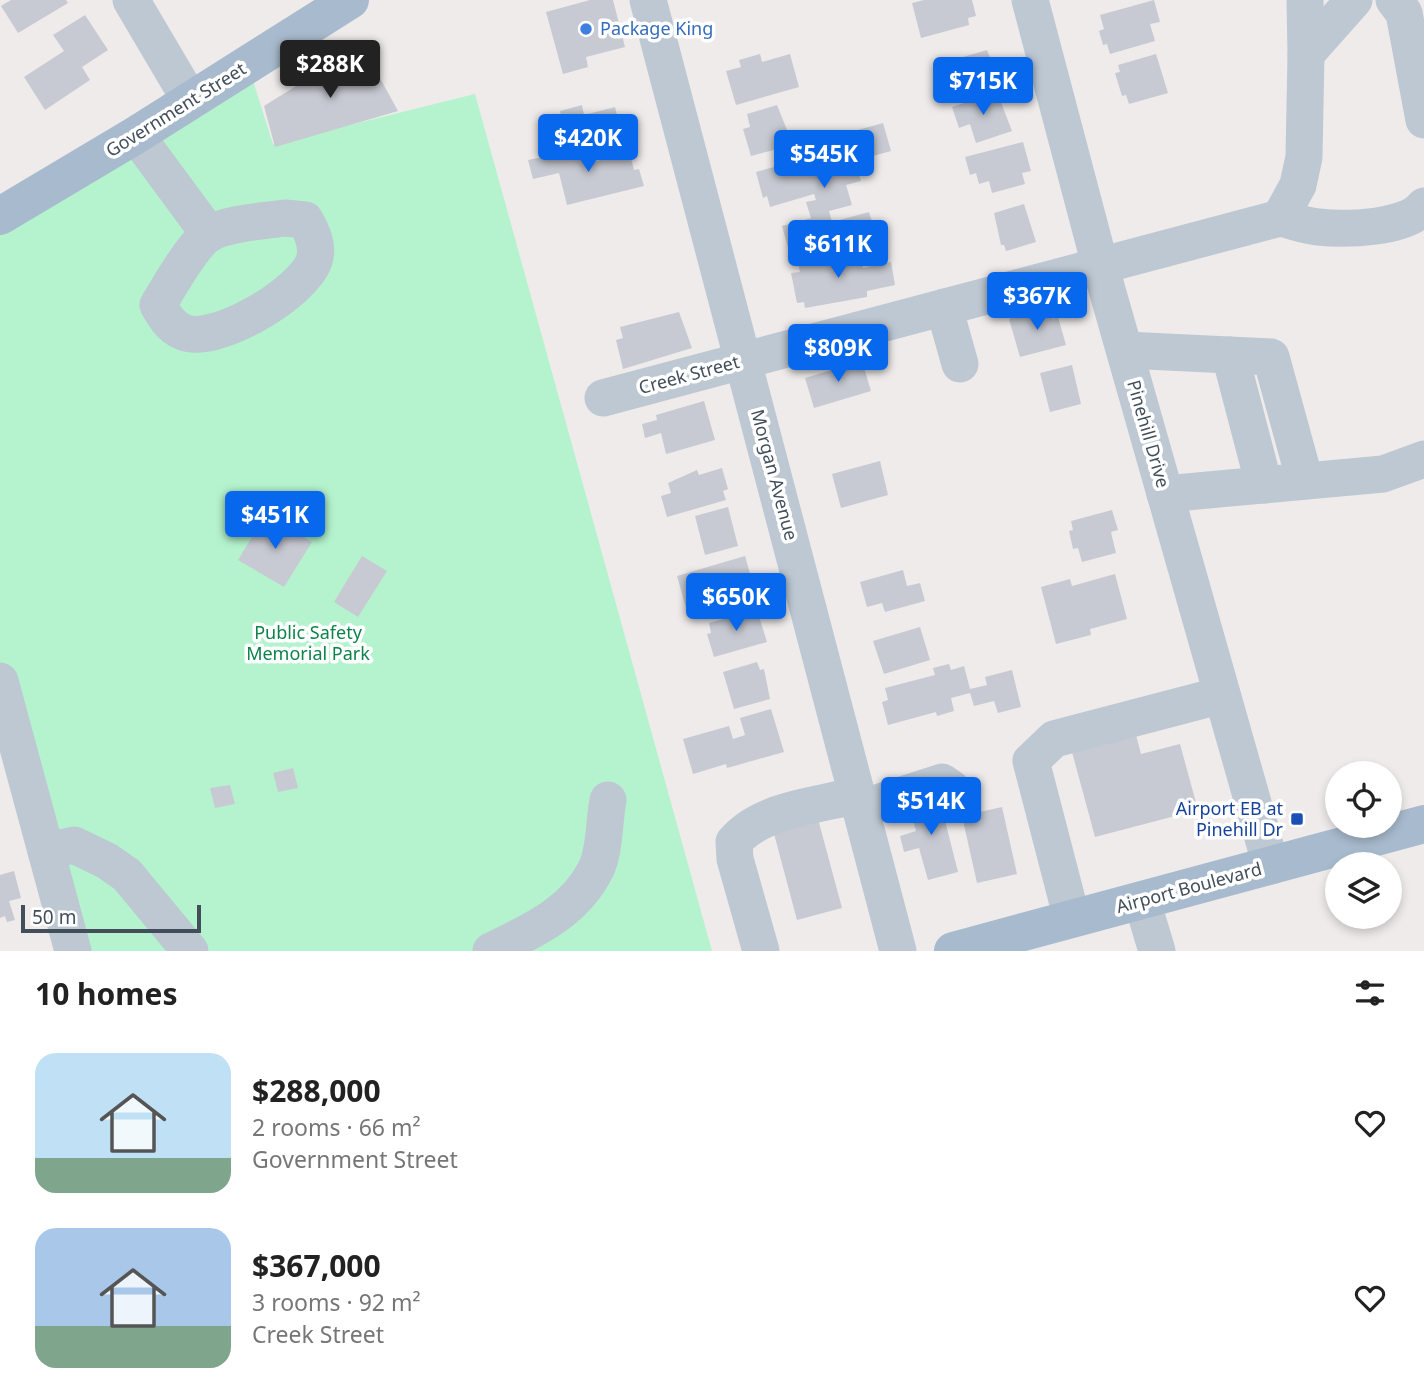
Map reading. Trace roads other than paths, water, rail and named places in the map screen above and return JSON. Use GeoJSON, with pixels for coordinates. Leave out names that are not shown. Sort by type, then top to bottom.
{"type":"FeatureCollection","features":[{"type":"Feature","properties":{"kind":"main road","name":"Government Street"},"geometry":{"type":"LineString","coordinates":[[0,216],[136,135],[350,0]]}},
{"type":"Feature","properties":{"kind":"main road","name":"Airport Boulevard"},"geometry":{"type":"LineString","coordinates":[[953,951],[1424,824]]}},
{"type":"Feature","properties":{"kind":"street"},"geometry":{"type":"LineString","coordinates":[[131,0],[190,100]]}},
{"type":"Feature","properties":{"kind":"street","name":"Morgan Avenue"},"geometry":{"type":"LineString","coordinates":[[648,0],[898,951]]}},
{"type":"Feature","properties":{"kind":"street","name":"Pinehill Drive"},"geometry":{"type":"LineString","coordinates":[[1030,0],[1101,265],[1271,866]]}},
{"type":"Feature","properties":{"kind":"street"},"geometry":{"type":"LineString","coordinates":[[1304,0],[1304,157],[1298,185],[1280,218],[1318,227],[1375,226],[1409,220],[1424,206]]}},
{"type":"Feature","properties":{"kind":"street"},"geometry":{"type":"LineString","coordinates":[[1306,54],[1354,0]]}},
{"type":"Feature","properties":{"kind":"street"},"geometry":{"type":"LineString","coordinates":[[1394,0],[1404,13],[1424,120]]}},
{"type":"Feature","properties":{"kind":"street"},"geometry":{"type":"LineString","coordinates":[[136,135],[209,234]]}},
{"type":"Feature","properties":{"kind":"street","name":"Creek Street"},"geometry":{"type":"LineString","coordinates":[[603,398],[1280,218]]}},
{"type":"Feature","properties":{"kind":"street"},"geometry":{"type":"LineString","coordinates":[[944,307],[960,364]]}},
{"type":"Feature","properties":{"kind":"street"},"geometry":{"type":"LineString","coordinates":[[1125,350],[1271,357],[1306,481]]}},
{"type":"Feature","properties":{"kind":"street"},"geometry":{"type":"LineString","coordinates":[[1230,355],[1264,485]]}},
{"type":"Feature","properties":{"kind":"street"},"geometry":{"type":"LineString","coordinates":[[1165,494],[1383,474],[1424,459]]}},
{"type":"Feature","properties":{"kind":"street"},"geometry":{"type":"LineString","coordinates":[[0,681],[16,799],[47,851],[73,951]]}},
{"type":"Feature","properties":{"kind":"street"},"geometry":{"type":"LineString","coordinates":[[1072,919],[1031,761],[1054,740],[1222,695]]}},
{"type":"Feature","properties":{"kind":"street"},"geometry":{"type":"LineString","coordinates":[[761,951],[735,859],[734,842],[745,829],[771,817],[859,802],[942,782],[952,789],[960,803]]}},
{"type":"Feature","properties":{"kind":"street"},"geometry":{"type":"LineString","coordinates":[[491,951],[536,929],[570,906],[597,868],[608,800]]}},
{"type":"Feature","properties":{"kind":"street"},"geometry":{"type":"LineString","coordinates":[[47,851],[74,845],[107,861],[127,875],[190,951]]}},
{"type":"Feature","properties":{"kind":"street"},"geometry":{"type":"LineString","coordinates":[[1142,901],[1157,951]]}},
{"type":"Feature","properties":{"kind":"place","name":"Package King"},"geometry":{"type":"Point","coordinates":[586,29]}},
{"type":"Feature","properties":{"kind":"place","name":"Airport EB at Pinehill Dr"},"geometry":{"type":"Point","coordinates":[1297,819]}},
{"type":"Feature","properties":{"kind":"park label","name":"Public Safety Memorial Park"},"geometry":{"type":"Point","coordinates":[308,643]}}]}
